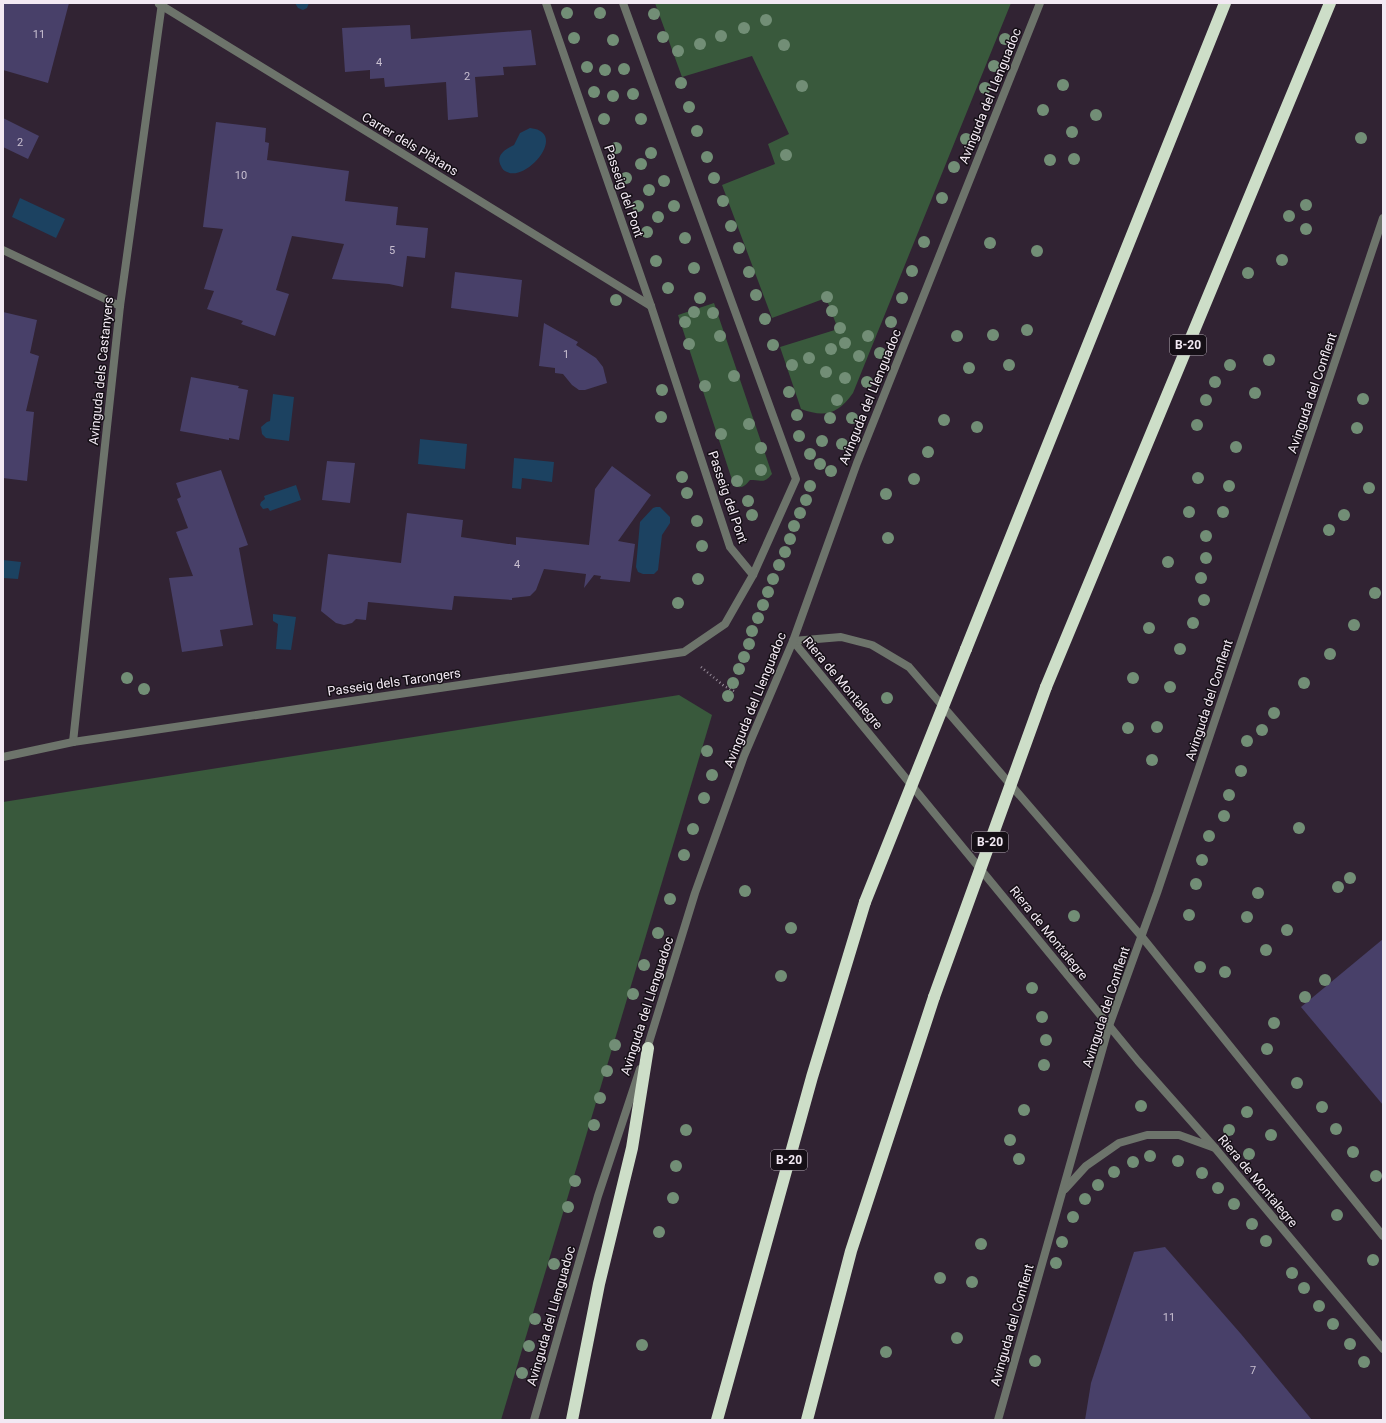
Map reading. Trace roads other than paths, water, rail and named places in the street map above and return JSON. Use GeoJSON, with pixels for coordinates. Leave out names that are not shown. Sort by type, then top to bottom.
{"type":"FeatureCollection","features":[{"type":"Feature","properties":{"kind":"highway","name":"B-20"},"geometry":{"type":"LineString","coordinates":[[717,1420],[812,1077],[865,902],[1224,3]]}},
{"type":"Feature","properties":{"kind":"highway","name":"B-20"},"geometry":{"type":"LineString","coordinates":[[807,1420],[851,1251],[934,997],[1046,687],[1330,3]]}},
{"type":"Feature","properties":{"kind":"highway"},"geometry":{"type":"LineString","coordinates":[[572,1420],[599,1284],[632,1148],[648,1048]]}},
{"type":"Feature","properties":{"kind":"street","name":"Passeig del Pont"},"geometry":{"type":"LineString","coordinates":[[546,3],[651,306],[730,547],[753,575],[796,480],[623,3]]}},
{"type":"Feature","properties":{"kind":"street","name":"Avinguda del Llenguadoc"},"geometry":{"type":"LineString","coordinates":[[534,1420],[598,1196],[648,1048],[695,893],[739,771],[793,641],[857,463],[1040,3]]}},
{"type":"Feature","properties":{"kind":"street","name":"Carrer dels Plàtans"},"geometry":{"type":"LineString","coordinates":[[160,4],[651,306]]}},
{"type":"Feature","properties":{"kind":"street","name":"Avinguda dels Castanyers"},"geometry":{"type":"LineString","coordinates":[[73,742],[120,306],[160,4]]}},
{"type":"Feature","properties":{"kind":"street","name":"Avinguda del Conflent"},"geometry":{"type":"LineString","coordinates":[[998,1420],[1109,1026],[1142,937],[1383,218]]}},
{"type":"Feature","properties":{"kind":"street"},"geometry":{"type":"LineString","coordinates":[[3,250],[120,306]]}},
{"type":"Feature","properties":{"kind":"street","name":"Passeig dels Tarongers"},"geometry":{"type":"LineString","coordinates":[[3,757],[73,742],[684,652],[725,624],[753,575]]}},
{"type":"Feature","properties":{"kind":"street","name":"Riera de Montalegre"},"geometry":{"type":"LineString","coordinates":[[793,641],[841,637],[872,645],[909,667],[1142,937],[1383,1236]]}},
{"type":"Feature","properties":{"kind":"street","name":"Riera de Montalegre"},"geometry":{"type":"LineString","coordinates":[[793,641],[1138,1061],[1215,1148],[1383,1349]]}},
{"type":"Feature","properties":{"kind":"street","name":"Avinguda del Conflent"},"geometry":{"type":"LineString","coordinates":[[1063,1191],[1086,1166],[1119,1143],[1147,1135],[1179,1135],[1215,1148]]}},
{"type":"Feature","properties":{"kind":"water"},"geometry":{"type":"Polygon","coordinates":[[[295,3],[309,3],[307,8],[303,10],[298,8],[295,3]]]}},
{"type":"Feature","properties":{"kind":"water"},"geometry":{"type":"Polygon","coordinates":[[[530,128],[541,131],[546,138],[545,146],[541,155],[525,170],[515,173],[505,171],[502,168],[499,159],[500,156],[514,145],[520,133],[530,128]]]}},
{"type":"Feature","properties":{"kind":"water"},"geometry":{"type":"Polygon","coordinates":[[[20,198],[65,219],[56,238],[12,217],[20,198]]]}},
{"type":"Feature","properties":{"kind":"water"},"geometry":{"type":"Polygon","coordinates":[[[273,394],[294,397],[289,441],[266,438],[262,434],[261,427],[270,421],[273,394]]]}},
{"type":"Feature","properties":{"kind":"water"},"geometry":{"type":"Polygon","coordinates":[[[420,439],[467,444],[465,469],[418,464],[420,439]]]}},
{"type":"Feature","properties":{"kind":"water"},"geometry":{"type":"Polygon","coordinates":[[[514,458],[554,462],[552,482],[522,478],[521,489],[512,488],[514,458]]]}},
{"type":"Feature","properties":{"kind":"water"},"geometry":{"type":"Polygon","coordinates":[[[296,485],[301,500],[270,511],[268,508],[263,509],[260,505],[265,499],[264,496],[296,485]]]}},
{"type":"Feature","properties":{"kind":"water"},"geometry":{"type":"Polygon","coordinates":[[[660,507],[670,517],[670,523],[662,535],[658,570],[654,574],[643,574],[638,572],[636,567],[640,522],[653,508],[660,507]]]}},
{"type":"Feature","properties":{"kind":"water"},"geometry":{"type":"Polygon","coordinates":[[[3,560],[21,562],[18,579],[3,578],[3,560]]]}},
{"type":"Feature","properties":{"kind":"water"},"geometry":{"type":"Polygon","coordinates":[[[273,614],[296,617],[291,650],[276,649],[278,624],[273,621],[273,614]]]}}]}
